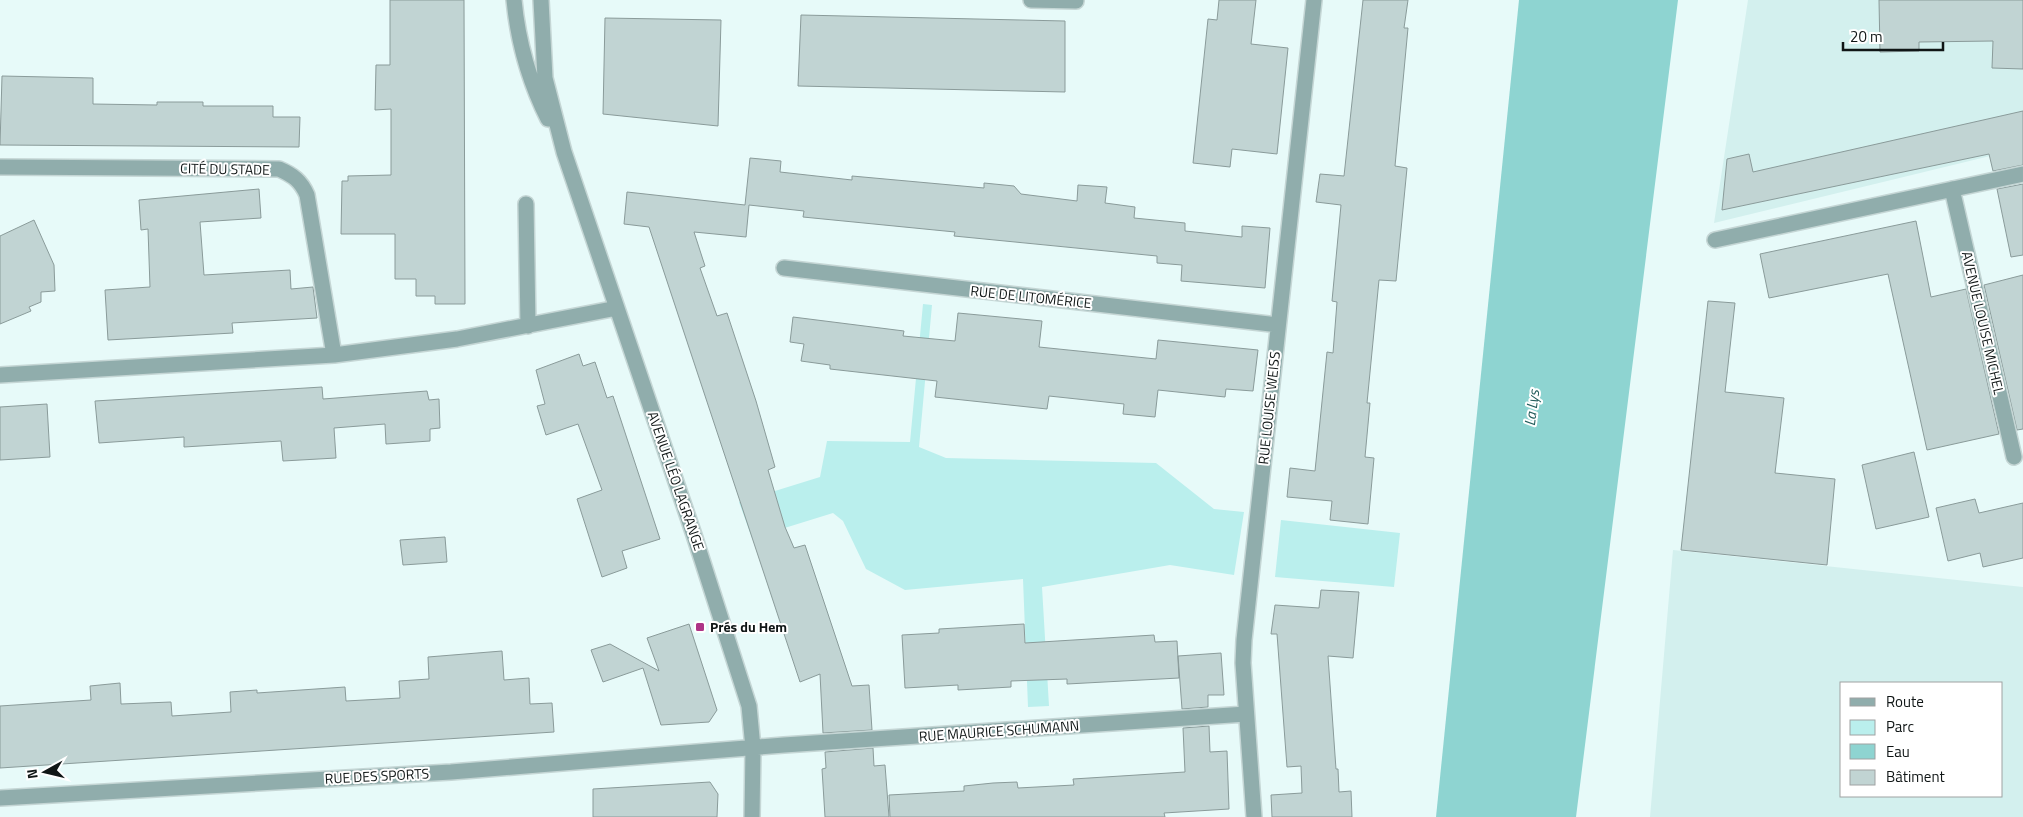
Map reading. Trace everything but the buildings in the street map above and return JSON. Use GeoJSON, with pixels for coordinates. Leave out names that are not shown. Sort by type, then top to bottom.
{"type":"FeatureCollection","features":[{"type":"Feature","properties":{"kind":"street","name":"AVENUE LÉO LAGRANGE"},"geometry":{"type":"LineString","coordinates":[[514,0],[516,22],[527,69],[539,101],[564,152]]}},
{"type":"Feature","properties":{"kind":"street","name":"AVENUE LÉO LAGRANGE"},"geometry":{"type":"LineString","coordinates":[[541,0],[545,78],[564,152],[743,684],[752,718],[752,817]]}},
{"type":"Feature","properties":{"kind":"street"},"geometry":{"type":"LineString","coordinates":[[1031,0],[1076,1]]}},
{"type":"Feature","properties":{"kind":"street","name":"RUE LOUISE WEISS"},"geometry":{"type":"LineString","coordinates":[[1254,817],[1243,663],[1244,640],[1314,0]]}},
{"type":"Feature","properties":{"kind":"street","name":"CITÉ DU STADE"},"geometry":{"type":"LineString","coordinates":[[0,167],[279,170],[292,174],[302,185],[307,195],[334,355]]}},
{"type":"Feature","properties":{"kind":"street"},"geometry":{"type":"LineString","coordinates":[[1714,240],[2023,174]]}},
{"type":"Feature","properties":{"kind":"street","name":"AVENUE LOUISE MICHEL"},"geometry":{"type":"LineString","coordinates":[[1952,189],[2014,457]]}},
{"type":"Feature","properties":{"kind":"street"},"geometry":{"type":"LineString","coordinates":[[526,204],[528,326]]}},
{"type":"Feature","properties":{"kind":"street","name":"RUE DE LITOMÉRICE"},"geometry":{"type":"LineString","coordinates":[[784,268],[1278,325]]}},
{"type":"Feature","properties":{"kind":"street"},"geometry":{"type":"LineString","coordinates":[[0,375],[334,355],[457,339],[617,308]]}},
{"type":"Feature","properties":{"kind":"street","name":"RUE MAURICE SCHUMANN"},"geometry":{"type":"LineString","coordinates":[[753,748],[1246,714]]}},
{"type":"Feature","properties":{"kind":"street","name":"RUE DES SPORTS"},"geometry":{"type":"LineString","coordinates":[[0,798],[451,772],[753,748]]}},
{"type":"Feature","properties":{"kind":"shaded area"},"geometry":{"type":"Polygon","coordinates":[[[1748,0],[2023,0],[2023,148],[1714,223],[1748,0]]]}},
{"type":"Feature","properties":{"kind":"shaded area"},"geometry":{"type":"Polygon","coordinates":[[[1673,550],[2023,587],[2023,817],[1650,817],[1673,550]]]}},
{"type":"Feature","properties":{"kind":"green space"},"geometry":{"type":"Polygon","coordinates":[[[923,304],[932,305],[919,447],[946,458],[1156,463],[1214,509],[1244,512],[1234,575],[1170,565],[1042,587],[1049,706],[1028,707],[1023,579],[905,590],[866,569],[843,521],[833,513],[752,538],[739,502],[820,477],[827,441],[910,442],[923,304]]]}},
{"type":"Feature","properties":{"kind":"green space"},"geometry":{"type":"Polygon","coordinates":[[[1281,520],[1400,533],[1394,587],[1275,577],[1281,520]]]}},
{"type":"Feature","properties":{"kind":"water","name":"La Lys"},"geometry":{"type":"Polygon","coordinates":[[[1519,0],[1678,0],[1576,817],[1436,817],[1519,0]]]}},
{"type":"Feature","properties":{"kind":"place","name":"Prés du Hem"},"geometry":{"type":"Point","coordinates":[700,627]}}]}
